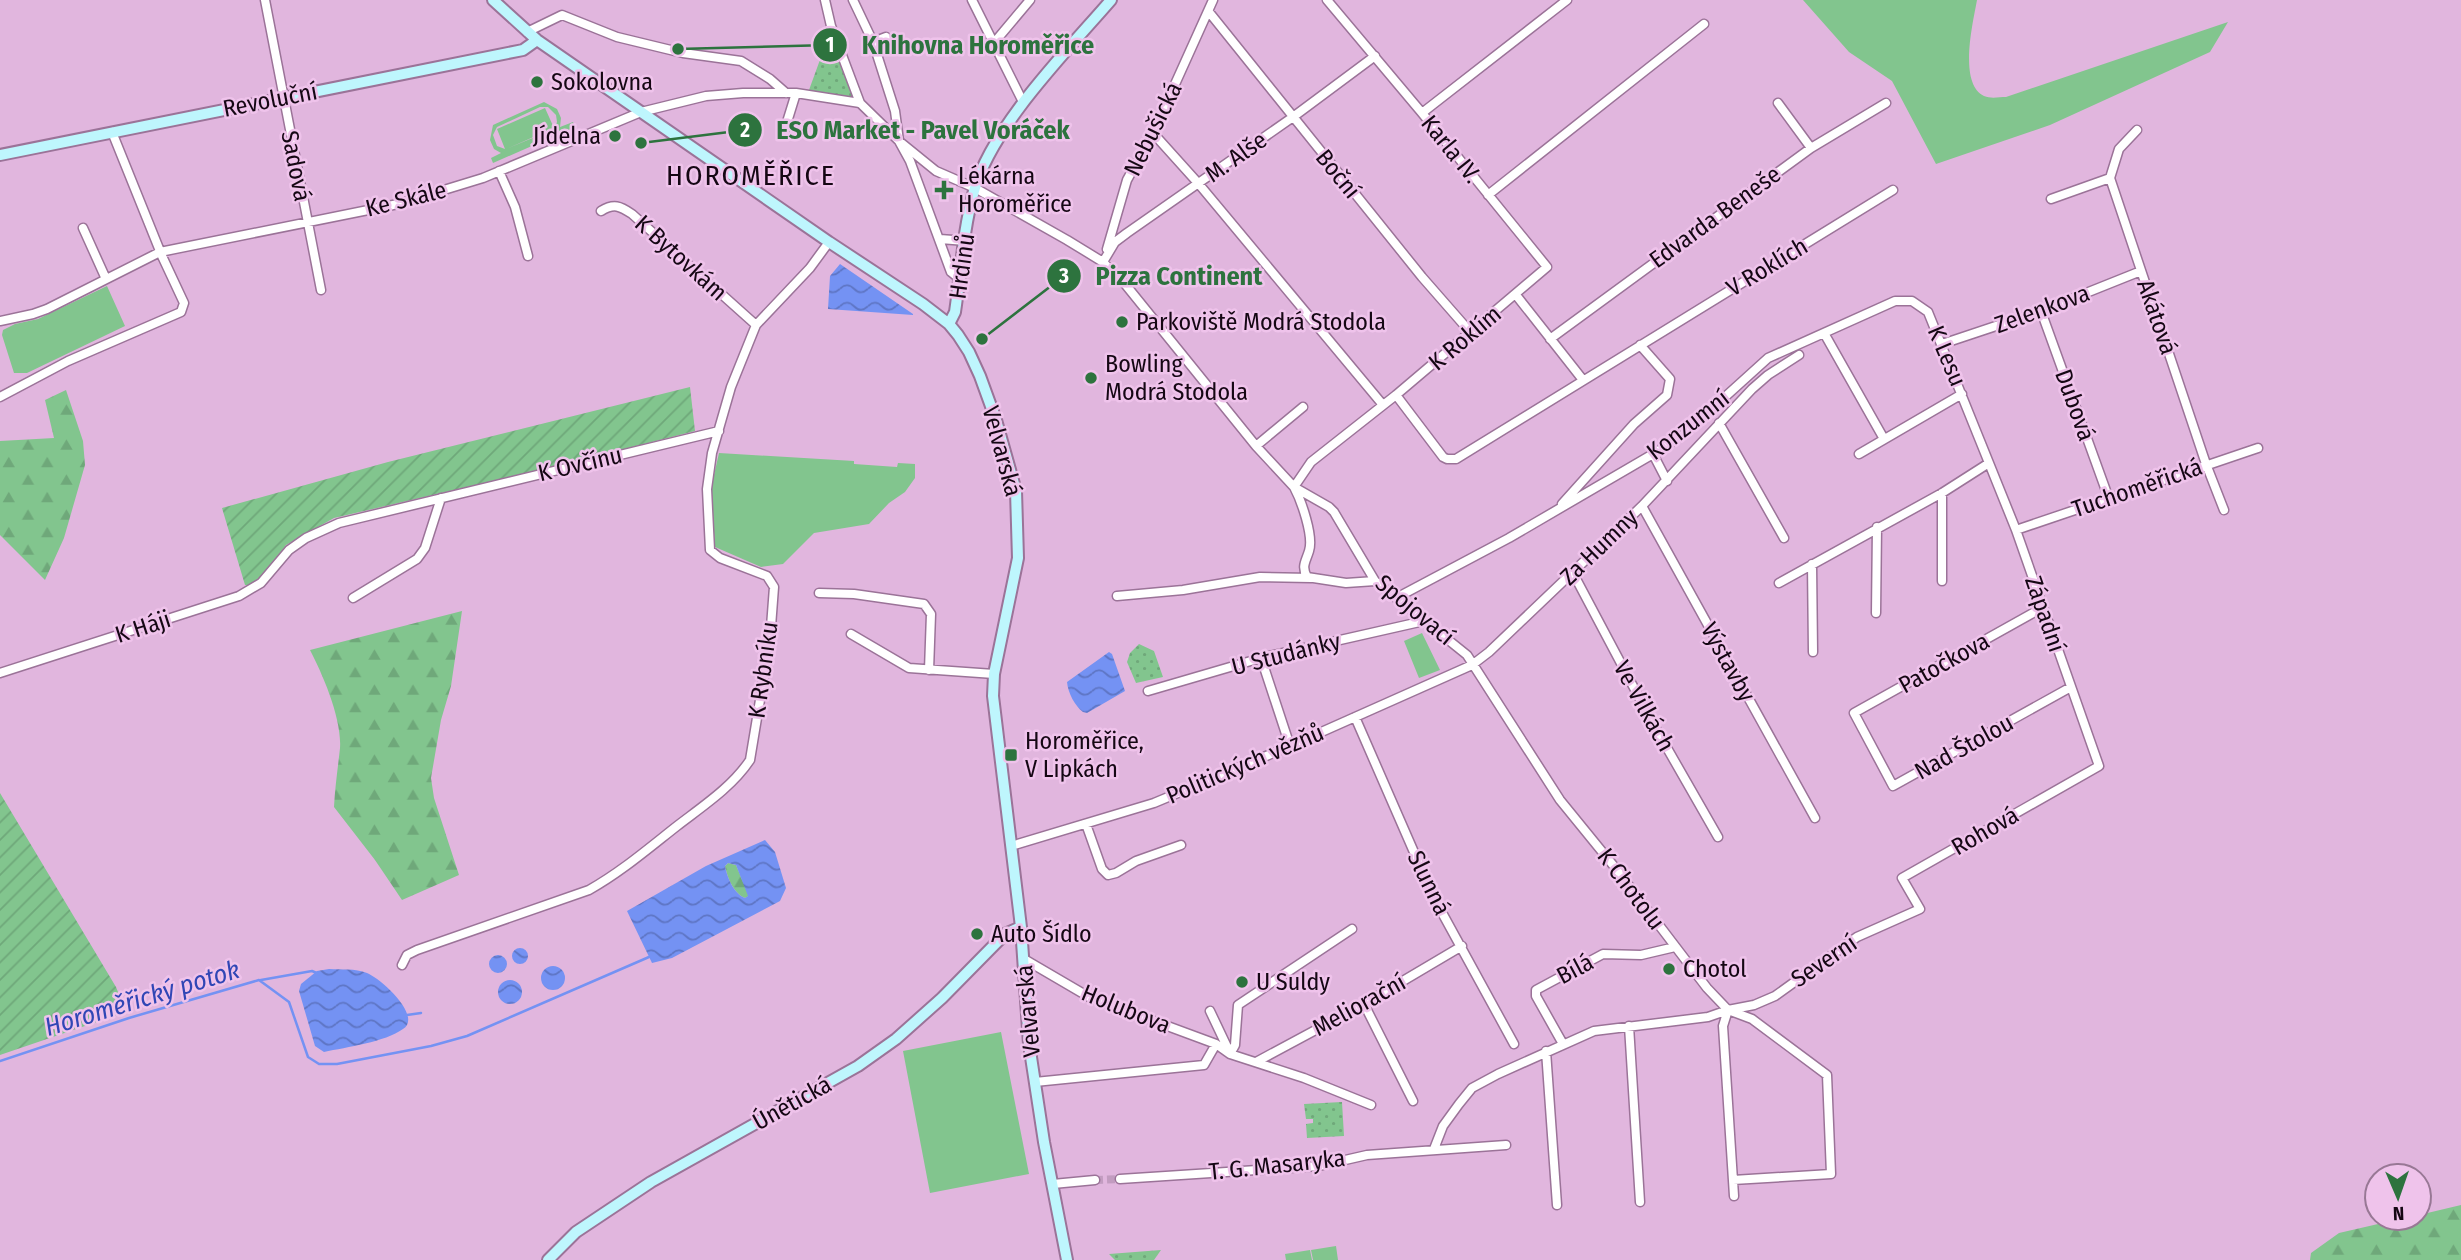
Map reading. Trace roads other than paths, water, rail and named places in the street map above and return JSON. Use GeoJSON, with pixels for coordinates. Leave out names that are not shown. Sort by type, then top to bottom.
{"type":"FeatureCollection","features":[{"type":"Feature","properties":{"kind":"main road","name":"Velvarská"},"geometry":{"type":"LineString","coordinates":[[493,0],[537,40],[949,324],[969,352],[980,376],[996,420],[1016,491],[1018,558],[994,674],[993,696],[1021,927],[1029,1044],[1044,1142],[1068,1260]]}},
{"type":"Feature","properties":{"kind":"main road","name":"Hrdinů"},"geometry":{"type":"LineString","coordinates":[[949,324],[955,312],[975,188],[997,142],[1023,102],[1111,0]]}},
{"type":"Feature","properties":{"kind":"main road","name":"Revoluční"},"geometry":{"type":"LineString","coordinates":[[0,155],[523,50],[537,40]]}},
{"type":"Feature","properties":{"kind":"main road","name":"Únětická"},"geometry":{"type":"LineString","coordinates":[[548,1260],[576,1232],[651,1182],[858,1066],[896,1039],[942,998],[1005,934],[1021,927]]}},
{"type":"Feature","properties":{"kind":"street","name":"Sadová"},"geometry":{"type":"LineString","coordinates":[[265,0],[321,290]]}},
{"type":"Feature","properties":{"kind":"street"},"geometry":{"type":"LineString","coordinates":[[825,0],[831,26],[860,103],[899,141],[910,161],[951,272],[961,280]]}},
{"type":"Feature","properties":{"kind":"street"},"geometry":{"type":"LineString","coordinates":[[853,0],[873,42],[895,111],[899,141]]}},
{"type":"Feature","properties":{"kind":"street"},"geometry":{"type":"LineString","coordinates":[[972,0],[1023,102]]}},
{"type":"Feature","properties":{"kind":"street"},"geometry":{"type":"LineString","coordinates":[[993,44],[1030,0]]}},
{"type":"Feature","properties":{"kind":"street","name":"Nebušická"},"geometry":{"type":"LineString","coordinates":[[1103,262],[1127,180],[1153,133],[1213,0]]}},
{"type":"Feature","properties":{"kind":"street","name":"Karla IV."},"geometry":{"type":"LineString","coordinates":[[1327,0],[1547,267],[1516,295]]}},
{"type":"Feature","properties":{"kind":"street"},"geometry":{"type":"LineString","coordinates":[[1422,113],[1567,0]]}},
{"type":"Feature","properties":{"kind":"street","name":"Boční"},"geometry":{"type":"LineString","coordinates":[[1209,12],[1471,333]]}},
{"type":"Feature","properties":{"kind":"street"},"geometry":{"type":"LineString","coordinates":[[527,32],[562,15],[617,37],[683,53],[741,61],[791,93],[783,135]]}},
{"type":"Feature","properties":{"kind":"street"},"geometry":{"type":"LineString","coordinates":[[1488,195],[1704,24]]}},
{"type":"Feature","properties":{"kind":"street"},"geometry":{"type":"LineString","coordinates":[[873,42],[886,37]]}},
{"type":"Feature","properties":{"kind":"street","name":"M. Alše"},"geometry":{"type":"LineString","coordinates":[[1103,262],[1115,242],[1375,56]]}},
{"type":"Feature","properties":{"kind":"street","name":"Ke Skále"},"geometry":{"type":"LineString","coordinates":[[0,321],[33,314],[160,252],[398,204],[499,172],[641,112],[706,96],[743,93],[791,93],[860,103]]}},
{"type":"Feature","properties":{"kind":"street"},"geometry":{"type":"LineString","coordinates":[[1778,103],[1811,148]]}},
{"type":"Feature","properties":{"kind":"street","name":"Edvarda Beneše"},"geometry":{"type":"LineString","coordinates":[[1550,339],[1811,148],[1886,103]]}},
{"type":"Feature","properties":{"kind":"street"},"geometry":{"type":"LineString","coordinates":[[2051,199],[2110,178],[2119,149],[2137,130]]}},
{"type":"Feature","properties":{"kind":"street"},"geometry":{"type":"LineString","coordinates":[[0,397],[68,361],[181,312],[184,303],[160,252],[112,132]]}},
{"type":"Feature","properties":{"kind":"street"},"geometry":{"type":"LineString","coordinates":[[1153,133],[1384,405]]}},
{"type":"Feature","properties":{"kind":"street","name":"Spojovací"},"geometry":{"type":"LineString","coordinates":[[899,141],[936,171],[975,188],[1103,262],[1125,284],[1256,446],[1294,487],[1335,512],[1375,581],[1459,647],[1472,665]]}},
{"type":"Feature","properties":{"kind":"street"},"geometry":{"type":"LineString","coordinates":[[499,172],[515,207],[528,256]]}},
{"type":"Feature","properties":{"kind":"street","name":"Akátová"},"geometry":{"type":"LineString","coordinates":[[2110,178],[2224,510]]}},
{"type":"Feature","properties":{"kind":"street","name":"V Roklích"},"geometry":{"type":"LineString","coordinates":[[1640,345],[1894,190]]}},
{"type":"Feature","properties":{"kind":"street","name":"K Bytovkám"},"geometry":{"type":"LineString","coordinates":[[601,211],[610,205],[621,206],[632,214],[756,325]]}},
{"type":"Feature","properties":{"kind":"street"},"geometry":{"type":"LineString","coordinates":[[83,228],[106,279]]}},
{"type":"Feature","properties":{"kind":"street"},"geometry":{"type":"LineString","coordinates":[[940,239],[966,241]]}},
{"type":"Feature","properties":{"kind":"street","name":"K Rybníku"},"geometry":{"type":"LineString","coordinates":[[402,965],[407,955],[417,950],[589,890],[610,878],[715,796],[741,773],[750,760],[770,640],[774,587],[767,576],[720,558],[710,550],[707,489],[731,387],[756,325],[810,268],[829,242]]}},
{"type":"Feature","properties":{"kind":"street","name":"Zelenkova"},"geometry":{"type":"LineString","coordinates":[[1942,344],[2041,311],[2141,271]]}},
{"type":"Feature","properties":{"kind":"street","name":"K Roklím"},"geometry":{"type":"LineString","coordinates":[[1294,487],[1311,462],[1396,396],[1516,295],[1583,380]]}},
{"type":"Feature","properties":{"kind":"street","name":"K Lesu"},"geometry":{"type":"LineString","coordinates":[[1777,354],[1895,301],[1906,300],[1924,307],[1942,344],[1989,463]]}},
{"type":"Feature","properties":{"kind":"street","name":"Dubová"},"geometry":{"type":"LineString","coordinates":[[2041,311],[2109,499]]}},
{"type":"Feature","properties":{"kind":"street"},"geometry":{"type":"LineString","coordinates":[[1824,333],[1884,439]]}},
{"type":"Feature","properties":{"kind":"street"},"geometry":{"type":"LineString","coordinates":[[1396,396],[1443,457],[1452,460],[1640,345]]}},
{"type":"Feature","properties":{"kind":"street","name":"Konzumní"},"geometry":{"type":"LineString","coordinates":[[1557,510],[1634,424],[1667,395],[1670,379],[1640,345]]}},
{"type":"Feature","properties":{"kind":"street","name":"Konzumní"},"geometry":{"type":"LineString","coordinates":[[1396,598],[1653,454],[1684,434],[1768,358],[1777,354]]}},
{"type":"Feature","properties":{"kind":"street","name":"Za Humny"},"geometry":{"type":"LineString","coordinates":[[1472,665],[1489,652],[1642,506],[1737,403],[1768,375],[1798,355]]}},
{"type":"Feature","properties":{"kind":"street"},"geometry":{"type":"LineString","coordinates":[[1731,391],[1737,403]]}},
{"type":"Feature","properties":{"kind":"street"},"geometry":{"type":"LineString","coordinates":[[1858,454],[1962,394]]}},
{"type":"Feature","properties":{"kind":"street"},"geometry":{"type":"LineString","coordinates":[[1256,446],[1303,407]]}},
{"type":"Feature","properties":{"kind":"street"},"geometry":{"type":"LineString","coordinates":[[1719,423],[1784,538]]}},
{"type":"Feature","properties":{"kind":"street","name":"K Ovčínu"},"geometry":{"type":"LineString","coordinates":[[277,566],[289,550],[306,538],[339,523],[719,431]]}},
{"type":"Feature","properties":{"kind":"street","name":"Tuchoměřická"},"geometry":{"type":"LineString","coordinates":[[2016,530],[2258,447]]}},
{"type":"Feature","properties":{"kind":"street"},"geometry":{"type":"LineString","coordinates":[[1653,454],[1667,481]]}},
{"type":"Feature","properties":{"kind":"street"},"geometry":{"type":"LineString","coordinates":[[1779,583],[1942,493],[1989,463]]}},
{"type":"Feature","properties":{"kind":"street","name":"Západní"},"geometry":{"type":"LineString","coordinates":[[1989,463],[2016,530],[2099,766]]}},
{"type":"Feature","properties":{"kind":"street"},"geometry":{"type":"LineString","coordinates":[[1294,487],[1302,501],[1309,539],[1310,551],[1304,563],[1304,572],[1311,578]]}},
{"type":"Feature","properties":{"kind":"street"},"geometry":{"type":"LineString","coordinates":[[1941,581],[1942,493]]}},
{"type":"Feature","properties":{"kind":"street"},"geometry":{"type":"LineString","coordinates":[[353,598],[417,559],[425,548],[441,498]]}},
{"type":"Feature","properties":{"kind":"street","name":"Výstavby"},"geometry":{"type":"LineString","coordinates":[[1642,506],[1815,818]]}},
{"type":"Feature","properties":{"kind":"street"},"geometry":{"type":"LineString","coordinates":[[1876,613],[1877,527]]}},
{"type":"Feature","properties":{"kind":"street"},"geometry":{"type":"LineString","coordinates":[[1812,564],[1813,652]]}},
{"type":"Feature","properties":{"kind":"street","name":"K Háji"},"geometry":{"type":"LineString","coordinates":[[0,673],[239,596],[261,583],[277,566]]}},
{"type":"Feature","properties":{"kind":"street","name":"Ve Vilkách"},"geometry":{"type":"LineString","coordinates":[[1573,573],[1651,720],[1718,837]]}},
{"type":"Feature","properties":{"kind":"street"},"geometry":{"type":"LineString","coordinates":[[1117,596],[1184,590],[1260,577],[1311,578],[1346,583],[1375,581]]}},
{"type":"Feature","properties":{"kind":"street"},"geometry":{"type":"LineString","coordinates":[[819,593],[854,594],[924,604],[931,614],[929,670]]}},
{"type":"Feature","properties":{"kind":"street","name":"Patočkova"},"geometry":{"type":"LineString","coordinates":[[1854,713],[2033,613]]}},
{"type":"Feature","properties":{"kind":"street","name":"U Studánky"},"geometry":{"type":"LineString","coordinates":[[1148,691],[1261,658],[1424,621]]}},
{"type":"Feature","properties":{"kind":"street"},"geometry":{"type":"LineString","coordinates":[[851,634],[909,668],[994,674]]}},
{"type":"Feature","properties":{"kind":"street"},"geometry":{"type":"LineString","coordinates":[[1261,658],[1290,746]]}},
{"type":"Feature","properties":{"kind":"street","name":"Politických vězňů"},"geometry":{"type":"LineString","coordinates":[[1011,846],[1154,803],[1472,665]]}},
{"type":"Feature","properties":{"kind":"street","name":"K Chotolu"},"geometry":{"type":"LineString","coordinates":[[1472,665],[1560,800],[1707,988],[1728,1010],[1752,1018],[1827,1075],[1831,1174],[1733,1180]]}},
{"type":"Feature","properties":{"kind":"street","name":"Nad Štolou"},"geometry":{"type":"LineString","coordinates":[[1854,713],[1893,786],[2071,687]]}},
{"type":"Feature","properties":{"kind":"street","name":"Slunná"},"geometry":{"type":"LineString","coordinates":[[1355,717],[1434,898],[1514,1044]]}},
{"type":"Feature","properties":{"kind":"street","name":"Rohová"},"geometry":{"type":"LineString","coordinates":[[1920,909],[1902,878],[2099,766]]}},
{"type":"Feature","properties":{"kind":"street"},"geometry":{"type":"LineString","coordinates":[[1086,824],[1102,869],[1108,875],[1136,860],[1181,845]]}},
{"type":"Feature","properties":{"kind":"street","name":"Severní"},"geometry":{"type":"LineString","coordinates":[[1728,1010],[1754,1005],[1775,996],[1857,937],[1920,909]]}},
{"type":"Feature","properties":{"kind":"street"},"geometry":{"type":"LineString","coordinates":[[1230,1054],[1235,1045],[1238,1005],[1352,929]]}},
{"type":"Feature","properties":{"kind":"street","name":"Meliorační"},"geometry":{"type":"LineString","coordinates":[[1256,1062],[1462,946]]}},
{"type":"Feature","properties":{"kind":"street","name":"Bílá"},"geometry":{"type":"LineString","coordinates":[[1563,1044],[1536,996],[1536,990],[1603,954],[1641,955],[1675,947]]}},
{"type":"Feature","properties":{"kind":"street","name":"Holubova"},"geometry":{"type":"LineString","coordinates":[[1024,959],[1089,997],[1216,1044],[1230,1054],[1371,1105]]}},
{"type":"Feature","properties":{"kind":"street"},"geometry":{"type":"LineString","coordinates":[[1364,1003],[1413,1101]]}},
{"type":"Feature","properties":{"kind":"street"},"geometry":{"type":"LineString","coordinates":[[1434,1149],[1443,1126],[1472,1088],[1546,1051],[1594,1031],[1709,1017],[1728,1010]]}},
{"type":"Feature","properties":{"kind":"street"},"geometry":{"type":"LineString","coordinates":[[1728,1010],[1723,1026],[1734,1196]]}},
{"type":"Feature","properties":{"kind":"street","name":"Holubova"},"geometry":{"type":"LineString","coordinates":[[1210,1011],[1230,1054]]}},
{"type":"Feature","properties":{"kind":"street"},"geometry":{"type":"LineString","coordinates":[[1629,1026],[1640,1202]]}},
{"type":"Feature","properties":{"kind":"street"},"geometry":{"type":"LineString","coordinates":[[1035,1082],[1205,1065],[1216,1044]]}},
{"type":"Feature","properties":{"kind":"street"},"geometry":{"type":"LineString","coordinates":[[1546,1051],[1557,1205]]}},
{"type":"Feature","properties":{"kind":"street","name":"T. G. Masaryka"},"geometry":{"type":"LineString","coordinates":[[1120,1178],[1319,1166],[1367,1154],[1506,1145]]}},
{"type":"Feature","properties":{"kind":"street"},"geometry":{"type":"LineString","coordinates":[[1053,1184],[1095,1180]]}},
{"type":"Feature","properties":{"kind":"water"},"geometry":{"type":"Polygon","coordinates":[[[840,264],[913,315],[828,309],[830,276],[840,264]]]}},
{"type":"Feature","properties":{"kind":"water"},"geometry":{"type":"Polygon","coordinates":[[[1109,652],[1125,691],[1087,713],[1083,712],[1072,699],[1067,682],[1109,652]]]}},
{"type":"Feature","properties":{"kind":"water"},"geometry":{"type":"Polygon","coordinates":[[[765,840],[775,852],[786,888],[780,901],[672,958],[652,963],[627,911],[706,866],[765,840]],[[728,863],[725,866],[734,889],[745,898],[748,896],[736,865],[728,863]]]}},
{"type":"Feature","properties":{"kind":"water"},"geometry":{"type":"Polygon","coordinates":[[[520,948],[526,950],[526,962],[520,964],[514,962],[512,956],[514,950],[520,948]]]}},
{"type":"Feature","properties":{"kind":"water"},"geometry":{"type":"Polygon","coordinates":[[[498,955],[504,958],[507,964],[504,970],[498,973],[492,970],[489,964],[492,958],[498,955]]]}},
{"type":"Feature","properties":{"kind":"water"},"geometry":{"type":"Polygon","coordinates":[[[553,966],[561,970],[565,978],[561,986],[553,990],[545,986],[541,978],[545,970],[553,966]]]}},
{"type":"Feature","properties":{"kind":"water"},"geometry":{"type":"Polygon","coordinates":[[[358,970],[373,976],[389,989],[404,1007],[408,1023],[395,1034],[365,1044],[324,1052],[315,1046],[299,991],[301,984],[317,971],[358,970]]]}},
{"type":"Feature","properties":{"kind":"water"},"geometry":{"type":"Polygon","coordinates":[[[510,980],[518,984],[522,992],[518,1000],[510,1004],[502,1000],[498,992],[502,984],[510,980]]]}},
{"type":"Feature","properties":{"kind":"waterway","name":"Horoměřický potok"},"geometry":{"type":"LineString","coordinates":[[0,1061],[129,1018],[259,980],[289,1002],[308,1057],[319,1064],[337,1064],[431,1046],[467,1036],[649,957]]}},
{"type":"Feature","properties":{"kind":"waterway"},"geometry":{"type":"LineString","coordinates":[[261,980],[312,971],[319,974]]}},
{"type":"Feature","properties":{"kind":"waterway"},"geometry":{"type":"LineString","coordinates":[[407,1015],[421,1013]]}},
{"type":"Feature","properties":{"kind":"tunnel"},"geometry":{"type":"LineString","coordinates":[[1095,1180],[1120,1179]]}},
{"type":"Feature","properties":{"kind":"place","name":"Knihovna Horoměřice"},"geometry":{"type":"Point","coordinates":[678,49]}},
{"type":"Feature","properties":{"kind":"place","name":"Sokolovna"},"geometry":{"type":"Point","coordinates":[537,82]}},
{"type":"Feature","properties":{"kind":"place","name":"Jídelna"},"geometry":{"type":"Point","coordinates":[615,136]}},
{"type":"Feature","properties":{"kind":"place","name":"ESO Market - Pavel Voráček"},"geometry":{"type":"Point","coordinates":[641,143]}},
{"type":"Feature","properties":{"kind":"place","name":"Lékárna Horoměřice"},"geometry":{"type":"Point","coordinates":[944,190]}},
{"type":"Feature","properties":{"kind":"place","name":"Parkoviště Modrá Stodola"},"geometry":{"type":"Point","coordinates":[1122,322]}},
{"type":"Feature","properties":{"kind":"place","name":"Pizza Continent"},"geometry":{"type":"Point","coordinates":[982,339]}},
{"type":"Feature","properties":{"kind":"place","name":"Bowling Modrá Stodola"},"geometry":{"type":"Point","coordinates":[1091,378]}},
{"type":"Feature","properties":{"kind":"place","name":"Horoměřice, V Lipkách"},"geometry":{"type":"Point","coordinates":[1011,755]}},
{"type":"Feature","properties":{"kind":"place","name":"Auto Šídlo"},"geometry":{"type":"Point","coordinates":[977,934]}},
{"type":"Feature","properties":{"kind":"place","name":"Chotol"},"geometry":{"type":"Point","coordinates":[1669,969]}},
{"type":"Feature","properties":{"kind":"place","name":"U Suldy"},"geometry":{"type":"Point","coordinates":[1242,982]}},
{"type":"Feature","properties":{"kind":"district","name":"HOROMĚŘICE"},"geometry":{"type":"Point","coordinates":[751,175]}}]}
